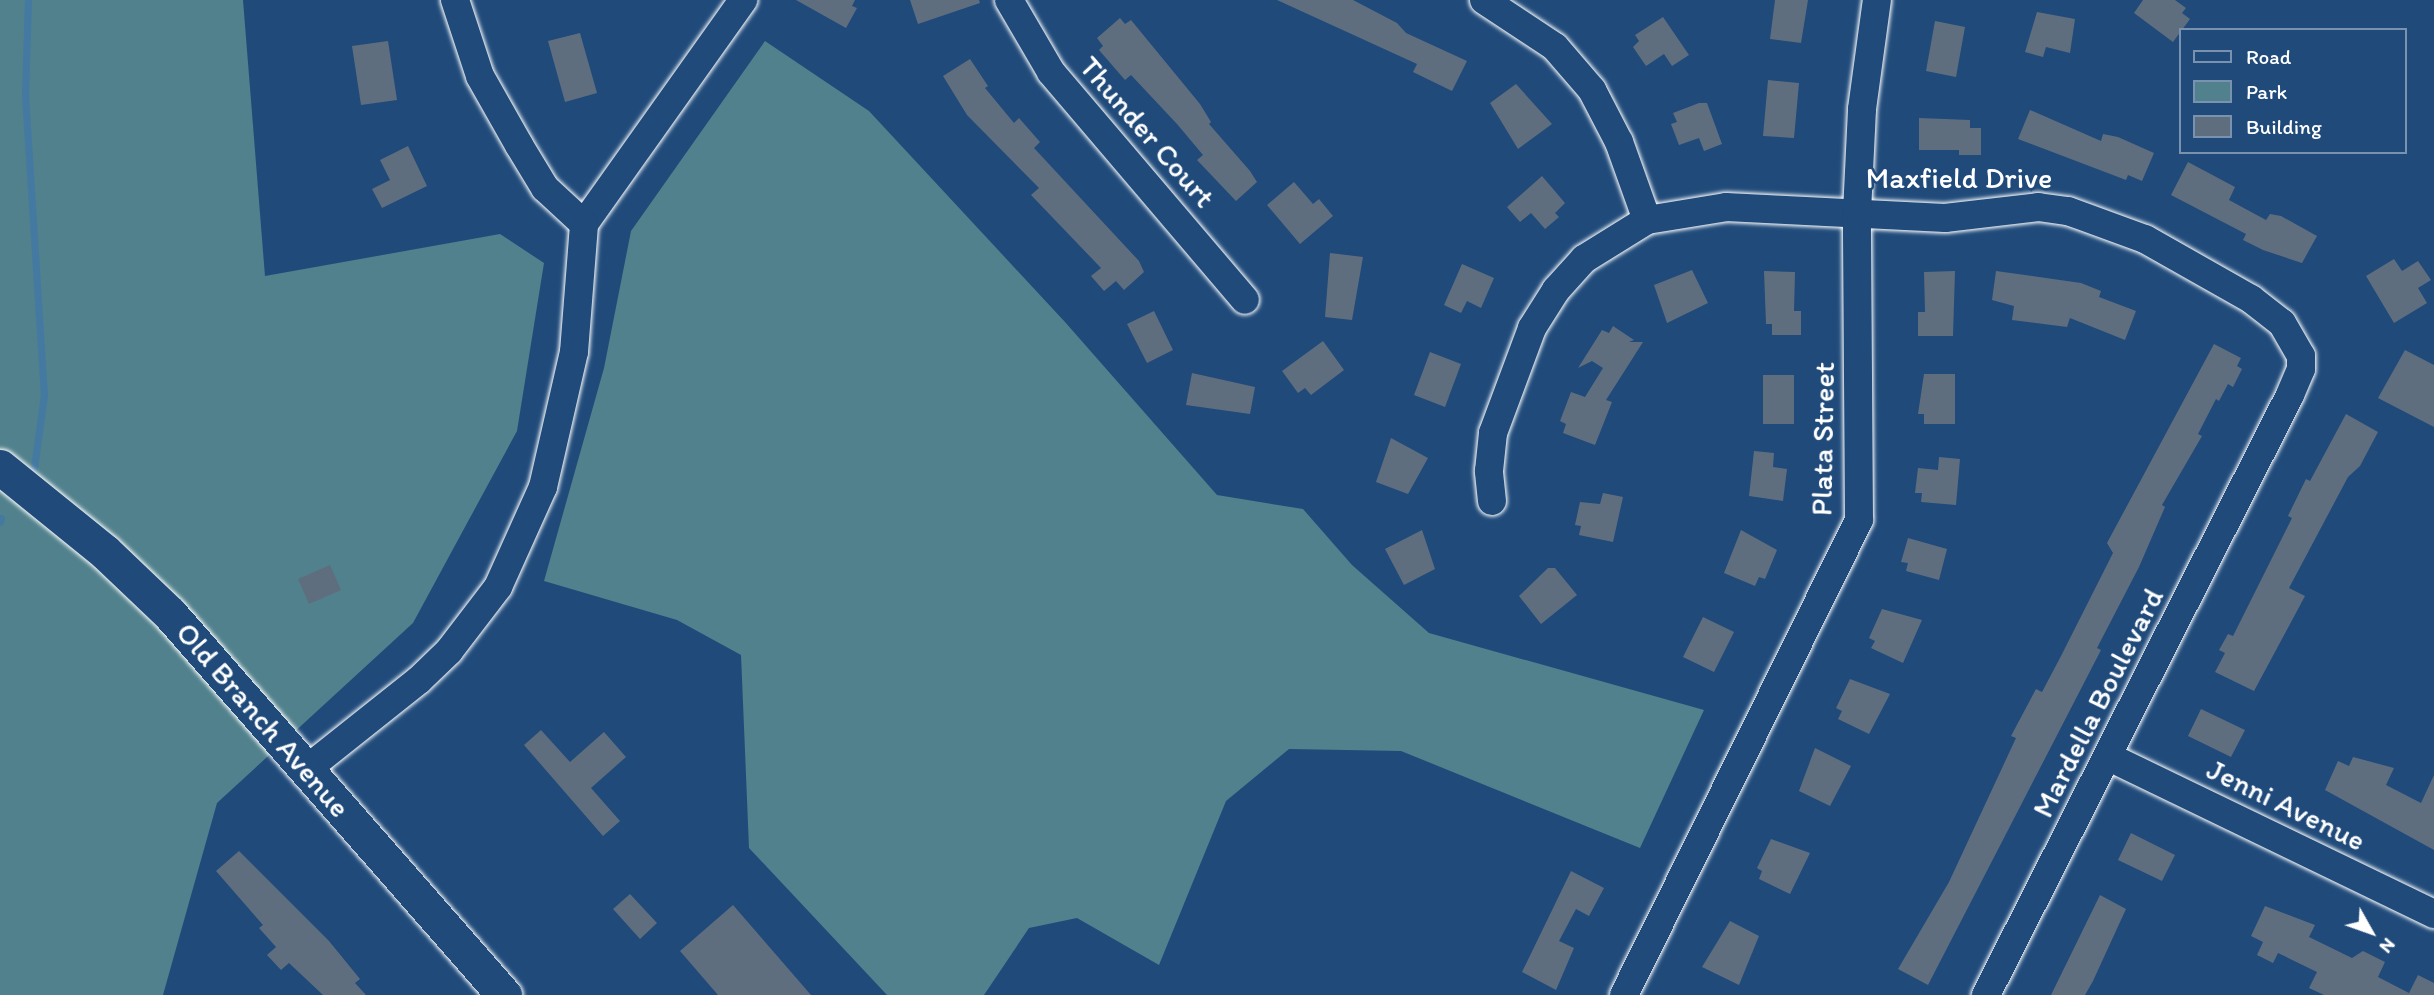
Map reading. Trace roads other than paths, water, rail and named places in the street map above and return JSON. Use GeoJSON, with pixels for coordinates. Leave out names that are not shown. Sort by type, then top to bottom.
{"type":"FeatureCollection","features":[{"type":"Feature","properties":{"kind":"main road","name":"Old Branch Avenue"},"geometry":{"type":"LineString","coordinates":[[0,467],[104,552],[170,614],[504,995]]}},
{"type":"Feature","properties":{"kind":"street"},"geometry":{"type":"LineString","coordinates":[[455,0],[480,76],[519,145],[545,188],[583,224]]}},
{"type":"Feature","properties":{"kind":"street"},"geometry":{"type":"LineString","coordinates":[[307,769],[390,706],[449,651],[481,613],[513,562],[543,487],[565,400],[580,312],[583,224],[743,0]]}},
{"type":"Feature","properties":{"kind":"street","name":"Thunder Court"},"geometry":{"type":"LineString","coordinates":[[1009,0],[1051,72],[1245,300]]}},
{"type":"Feature","properties":{"kind":"street"},"geometry":{"type":"LineString","coordinates":[[1484,0],[1555,47],[1592,90],[1619,142],[1647,220],[1584,259],[1556,290],[1532,328],[1493,433],[1489,471],[1492,501]]}},
{"type":"Feature","properties":{"kind":"street","name":"Plata Street"},"geometry":{"type":"LineString","coordinates":[[1624,995],[1859,520],[1857,212],[1862,109],[1877,0]]}},
{"type":"Feature","properties":{"kind":"street","name":"Maxfield Drive"},"geometry":{"type":"LineString","coordinates":[[1647,220],[1726,207],[1945,218],[2038,206],[2068,211],[2119,228],[2191,264],[2251,299],[2282,323],[2295,341],[2301,369],[2266,439]]}},
{"type":"Feature","properties":{"kind":"street","name":"Mardella Boulevard"},"geometry":{"type":"LineString","coordinates":[[1986,995],[2109,757],[2266,439]]}},
{"type":"Feature","properties":{"kind":"street","name":"Jenni Avenue"},"geometry":{"type":"LineString","coordinates":[[2109,757],[2434,914]]}},
{"type":"Feature","properties":{"kind":"waterway"},"geometry":{"type":"LineString","coordinates":[[28,0],[25,94],[44,395],[34,468]]}},
{"type":"Feature","properties":{"kind":"waterway"},"geometry":{"type":"LineString","coordinates":[[0,522],[1,518]]}}]}
